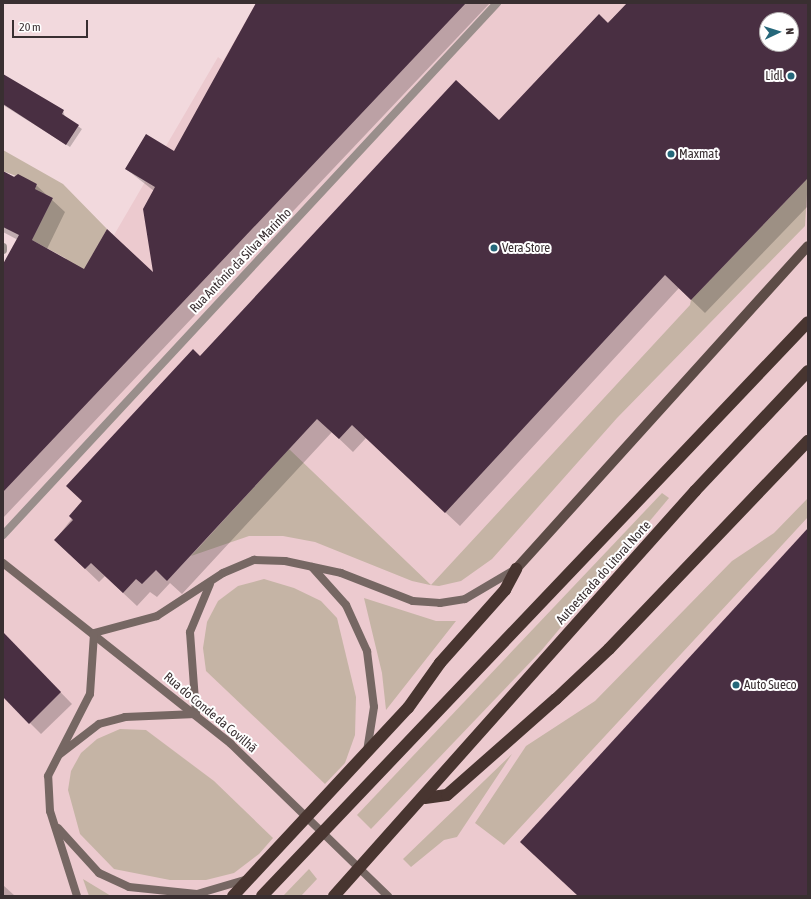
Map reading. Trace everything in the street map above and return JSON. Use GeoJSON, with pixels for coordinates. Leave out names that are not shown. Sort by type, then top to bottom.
{"type":"FeatureCollection","features":[{"type":"Feature","properties":{"kind":"highway"},"geometry":{"type":"LineString","coordinates":[[262,896],[808,322]]}},
{"type":"Feature","properties":{"kind":"highway","name":"Autoestrada do Litoral Norte"},"geometry":{"type":"LineString","coordinates":[[334,896],[425,798],[695,491],[808,371]]}},
{"type":"Feature","properties":{"kind":"highway"},"geometry":{"type":"LineString","coordinates":[[425,798],[447,795],[556,699],[609,649],[808,441]]}},
{"type":"Feature","properties":{"kind":"highway"},"geometry":{"type":"LineString","coordinates":[[233,896],[365,757],[440,663],[505,590],[516,570]]}},
{"type":"Feature","properties":{"kind":"main road"},"geometry":{"type":"LineString","coordinates":[[77,896],[56,825],[50,811],[48,776],[54,760],[90,694],[94,633],[157,616],[210,584],[238,564],[254,560],[285,561],[341,573],[413,601],[440,603],[465,599],[516,570],[808,246]]}},
{"type":"Feature","properties":{"kind":"main road","name":"Rua do Conde da Covilhã"},"geometry":{"type":"LineString","coordinates":[[3,563],[196,714],[230,744],[388,896]]}},
{"type":"Feature","properties":{"kind":"main road"},"geometry":{"type":"LineString","coordinates":[[312,567],[346,605],[367,651],[374,707],[372,733],[365,757]]}},
{"type":"Feature","properties":{"kind":"main road"},"geometry":{"type":"LineString","coordinates":[[54,760],[99,724],[146,714],[196,714],[190,632],[210,584]]}},
{"type":"Feature","properties":{"kind":"main road"},"geometry":{"type":"LineString","coordinates":[[56,825],[99,873],[129,887],[198,894],[249,879]]}},
{"type":"Feature","properties":{"kind":"street","name":"Rua António da Silva Marinho"},"geometry":{"type":"LineString","coordinates":[[3,535],[497,3]]}},
{"type":"Feature","properties":{"kind":"shaded area"},"geometry":{"type":"Polygon","coordinates":[[[256,3],[808,3],[808,896],[3,896],[3,416],[107,229],[114,235],[218,57],[223,61],[256,3]]]}},
{"type":"Feature","properties":{"kind":"shaded area"},"geometry":{"type":"Polygon","coordinates":[[[3,150],[63,184],[107,229],[81,276],[65,258],[32,240],[53,198],[35,189],[37,184],[3,171],[3,150]]]}},
{"type":"Feature","properties":{"kind":"shaded area"},"geometry":{"type":"Polygon","coordinates":[[[808,178],[805,226],[617,418],[492,559],[461,581],[439,586],[430,585],[412,581],[315,542],[283,536],[249,536],[191,556],[289,449],[431,585],[690,305],[691,300],[808,178]]]}},
{"type":"Feature","properties":{"kind":"shaded area"},"geometry":{"type":"Polygon","coordinates":[[[662,493],[669,498],[541,651],[371,829],[357,815],[662,493]]]}},
{"type":"Feature","properties":{"kind":"shaded area"},"geometry":{"type":"Polygon","coordinates":[[[808,498],[808,517],[504,845],[475,823],[526,746],[595,701],[732,561],[774,533],[808,498]]]}},
{"type":"Feature","properties":{"kind":"shaded area"},"geometry":{"type":"Polygon","coordinates":[[[264,579],[294,588],[321,601],[337,618],[356,697],[355,735],[345,763],[325,784],[206,671],[203,648],[207,622],[218,601],[238,586],[264,579]]]}},
{"type":"Feature","properties":{"kind":"shaded area"},"geometry":{"type":"Polygon","coordinates":[[[364,598],[436,621],[456,621],[386,710],[382,673],[364,598]]]}},
{"type":"Feature","properties":{"kind":"shaded area"},"geometry":{"type":"Polygon","coordinates":[[[120,729],[146,730],[214,781],[273,838],[259,854],[234,873],[206,880],[170,880],[114,869],[80,834],[68,790],[71,771],[81,753],[97,739],[120,729]]]}},
{"type":"Feature","properties":{"kind":"shaded area"},"geometry":{"type":"Polygon","coordinates":[[[512,754],[457,837],[444,840],[411,867],[403,859],[512,754]]]}},
{"type":"Feature","properties":{"kind":"shaded area"},"geometry":{"type":"Polygon","coordinates":[[[309,869],[317,879],[301,896],[283,896],[309,869]]]}},
{"type":"Feature","properties":{"kind":"shaded area"},"geometry":{"type":"Polygon","coordinates":[[[83,879],[111,896],[89,896],[83,879]]]}},
{"type":"Feature","properties":{"kind":"building"},"geometry":{"type":"Polygon","coordinates":[[[256,3],[466,3],[3,492],[3,264],[19,235],[3,227],[3,171],[14,177],[18,174],[37,184],[35,189],[53,198],[32,240],[84,269],[107,229],[153,272],[143,209],[155,187],[125,169],[146,134],[174,151],[256,3]]]}},
{"type":"Feature","properties":{"kind":"building"},"geometry":{"type":"Polygon","coordinates":[[[627,3],[808,3],[808,178],[691,300],[665,275],[445,513],[352,425],[339,439],[317,419],[167,581],[156,570],[142,584],[136,579],[123,593],[91,563],[85,569],[54,540],[73,520],[69,516],[82,501],[66,486],[193,349],[200,356],[456,80],[499,120],[599,14],[608,23],[627,3]]]}},
{"type":"Feature","properties":{"kind":"building"},"geometry":{"type":"Polygon","coordinates":[[[3,74],[64,110],[62,114],[79,125],[66,145],[3,104],[3,74]]]}},
{"type":"Feature","properties":{"kind":"building","name":"Auto Sueco"},"geometry":{"type":"Polygon","coordinates":[[[808,528],[808,896],[578,896],[520,842],[808,528]]]}},
{"type":"Feature","properties":{"kind":"building"},"geometry":{"type":"Polygon","coordinates":[[[3,632],[61,692],[29,724],[3,697],[3,632]]]}},
{"type":"Feature","properties":{"kind":"place","name":"Lidl"},"geometry":{"type":"Point","coordinates":[791,76]}},
{"type":"Feature","properties":{"kind":"place","name":"Maxmat"},"geometry":{"type":"Point","coordinates":[671,154]}},
{"type":"Feature","properties":{"kind":"place","name":"Vera Store"},"geometry":{"type":"Point","coordinates":[494,248]}},
{"type":"Feature","properties":{"kind":"place","name":"Auto Sueco"},"geometry":{"type":"Point","coordinates":[736,685]}}]}
